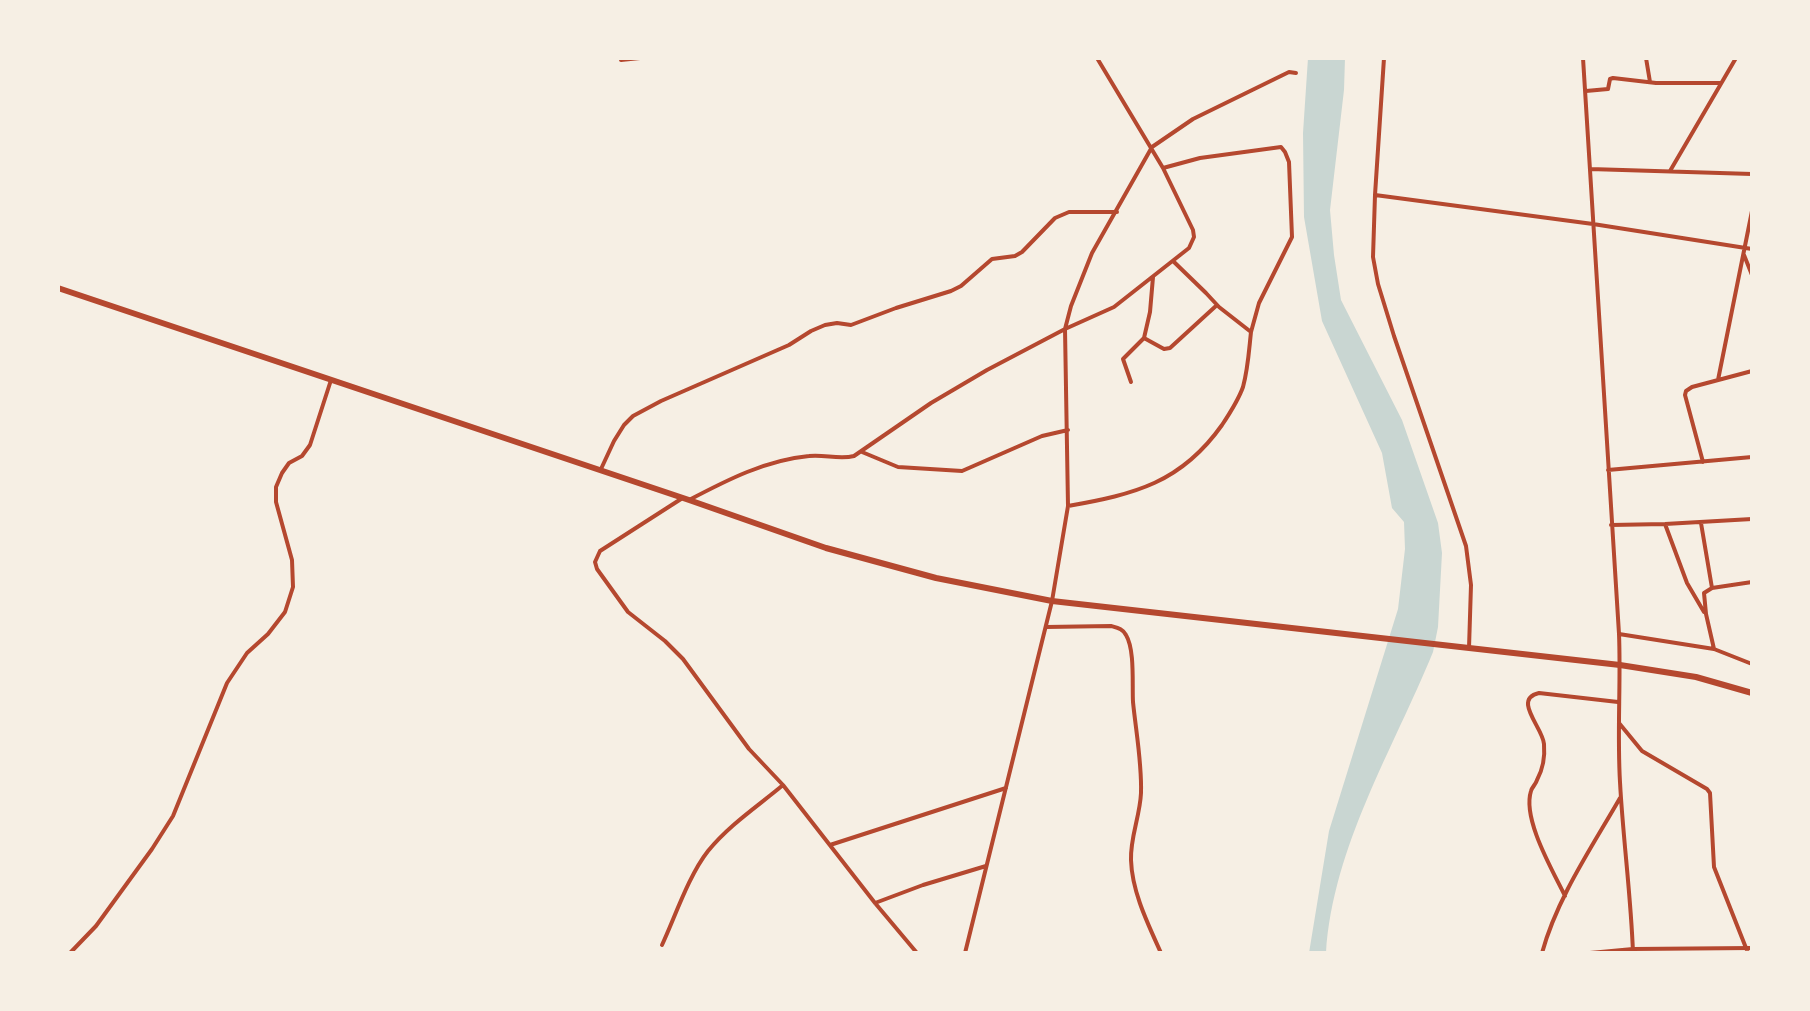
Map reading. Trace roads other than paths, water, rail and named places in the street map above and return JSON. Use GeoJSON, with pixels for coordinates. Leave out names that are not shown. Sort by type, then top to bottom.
{"type":"FeatureCollection","features":[{"type":"Feature","properties":{"kind":"highway"},"geometry":{"type":"LineString","coordinates":[[58,288],[826,548],[936,578],[1052,601],[1620,665],[1696,677],[1752,693]]}},
{"type":"Feature","properties":{"kind":"street"},"geometry":{"type":"LineString","coordinates":[[621,60],[640,58]]}},
{"type":"Feature","properties":{"kind":"street"},"geometry":{"type":"LineString","coordinates":[[917,953],[783,785],[749,749],[683,659],[628,612],[595,562],[600,551],[686,499],[728,480],[771,464],[809,456],[849,458],[987,370],[1114,307],[1189,248],[1194,237],[1193,230],[1163,168],[1097,58]]}},
{"type":"Feature","properties":{"kind":"street"},"geometry":{"type":"LineString","coordinates":[[1384,58],[1373,257],[1378,284],[1466,546],[1471,585],[1469,649]]}},
{"type":"Feature","properties":{"kind":"street"},"geometry":{"type":"LineString","coordinates":[[1583,58],[1619,634],[1621,796],[1633,951]]}},
{"type":"Feature","properties":{"kind":"street"},"geometry":{"type":"LineString","coordinates":[[1646,58],[1650,82]]}},
{"type":"Feature","properties":{"kind":"street"},"geometry":{"type":"LineString","coordinates":[[1670,171],[1736,58]]}},
{"type":"Feature","properties":{"kind":"street"},"geometry":{"type":"LineString","coordinates":[[965,953],[1052,601],[1068,506],[1065,329],[1071,306],[1092,253],[1152,147],[1193,119],[1289,72],[1296,73]]}},
{"type":"Feature","properties":{"kind":"street"},"geometry":{"type":"LineString","coordinates":[[1586,91],[1608,89],[1611,78],[1721,83]]}},
{"type":"Feature","properties":{"kind":"street"},"geometry":{"type":"LineString","coordinates":[[1068,506],[1117,497],[1145,487],[1178,470],[1207,445],[1235,405],[1242,388],[1259,303],[1292,237],[1289,162],[1281,147],[1200,158],[1163,168]]}},
{"type":"Feature","properties":{"kind":"street"},"geometry":{"type":"LineString","coordinates":[[1590,169],[1752,174]]}},
{"type":"Feature","properties":{"kind":"street"},"geometry":{"type":"LineString","coordinates":[[1375,195],[1752,249]]}},
{"type":"Feature","properties":{"kind":"street"},"geometry":{"type":"LineString","coordinates":[[1718,380],[1752,211]]}},
{"type":"Feature","properties":{"kind":"street"},"geometry":{"type":"LineString","coordinates":[[600,471],[624,425],[633,416],[661,401],[789,345],[825,325],[851,325],[951,291],[992,259],[1022,252],[1055,218],[1069,212],[1117,212]]}},
{"type":"Feature","properties":{"kind":"street"},"geometry":{"type":"LineString","coordinates":[[1744,250],[1752,275]]}},
{"type":"Feature","properties":{"kind":"street"},"geometry":{"type":"LineString","coordinates":[[1173,261],[1217,305],[1251,332]]}},
{"type":"Feature","properties":{"kind":"street"},"geometry":{"type":"LineString","coordinates":[[1131,382],[1123,359],[1144,338],[1153,277]]}},
{"type":"Feature","properties":{"kind":"street"},"geometry":{"type":"LineString","coordinates":[[1144,338],[1164,349],[1170,348],[1217,305]]}},
{"type":"Feature","properties":{"kind":"street"},"geometry":{"type":"LineString","coordinates":[[1703,462],[1685,395],[1688,389],[1752,371]]}},
{"type":"Feature","properties":{"kind":"street"},"geometry":{"type":"LineString","coordinates":[[70,953],[96,926],[173,816],[227,683],[247,653],[268,634],[285,612],[293,587],[292,560],[276,502],[276,487],[289,463],[302,456],[310,445],[331,380]]}},
{"type":"Feature","properties":{"kind":"street"},"geometry":{"type":"LineString","coordinates":[[861,451],[898,467],[962,471],[1042,436],[1068,430]]}},
{"type":"Feature","properties":{"kind":"street"},"geometry":{"type":"LineString","coordinates":[[1608,470],[1752,457]]}},
{"type":"Feature","properties":{"kind":"street"},"geometry":{"type":"LineString","coordinates":[[1611,525],[1752,519]]}},
{"type":"Feature","properties":{"kind":"street"},"geometry":{"type":"LineString","coordinates":[[1701,522],[1712,588]]}},
{"type":"Feature","properties":{"kind":"street"},"geometry":{"type":"LineString","coordinates":[[1665,524],[1687,583],[1706,614]]}},
{"type":"Feature","properties":{"kind":"street"},"geometry":{"type":"LineString","coordinates":[[1714,649],[1704,593],[1712,588],[1752,582]]}},
{"type":"Feature","properties":{"kind":"street"},"geometry":{"type":"LineString","coordinates":[[1046,627],[1111,626],[1121,629],[1130,645],[1141,770],[1141,796],[1131,857],[1142,908],[1161,953]]}},
{"type":"Feature","properties":{"kind":"street"},"geometry":{"type":"LineString","coordinates":[[1619,634],[1714,649],[1752,664]]}},
{"type":"Feature","properties":{"kind":"street"},"geometry":{"type":"LineString","coordinates":[[1565,896],[1534,831],[1531,791],[1543,767],[1544,745],[1542,733],[1527,707],[1527,701],[1533,694],[1539,693],[1618,702]]}},
{"type":"Feature","properties":{"kind":"street"},"geometry":{"type":"LineString","coordinates":[[1590,953],[1749,949],[1714,867],[1710,793],[1642,751],[1618,721]]}},
{"type":"Feature","properties":{"kind":"street"},"geometry":{"type":"LineString","coordinates":[[662,945],[708,851],[783,785]]}},
{"type":"Feature","properties":{"kind":"street"},"geometry":{"type":"LineString","coordinates":[[830,845],[1006,788]]}},
{"type":"Feature","properties":{"kind":"street"},"geometry":{"type":"LineString","coordinates":[[1542,953],[1565,896],[1621,796]]}},
{"type":"Feature","properties":{"kind":"street"},"geometry":{"type":"LineString","coordinates":[[875,903],[987,866]]}}]}
